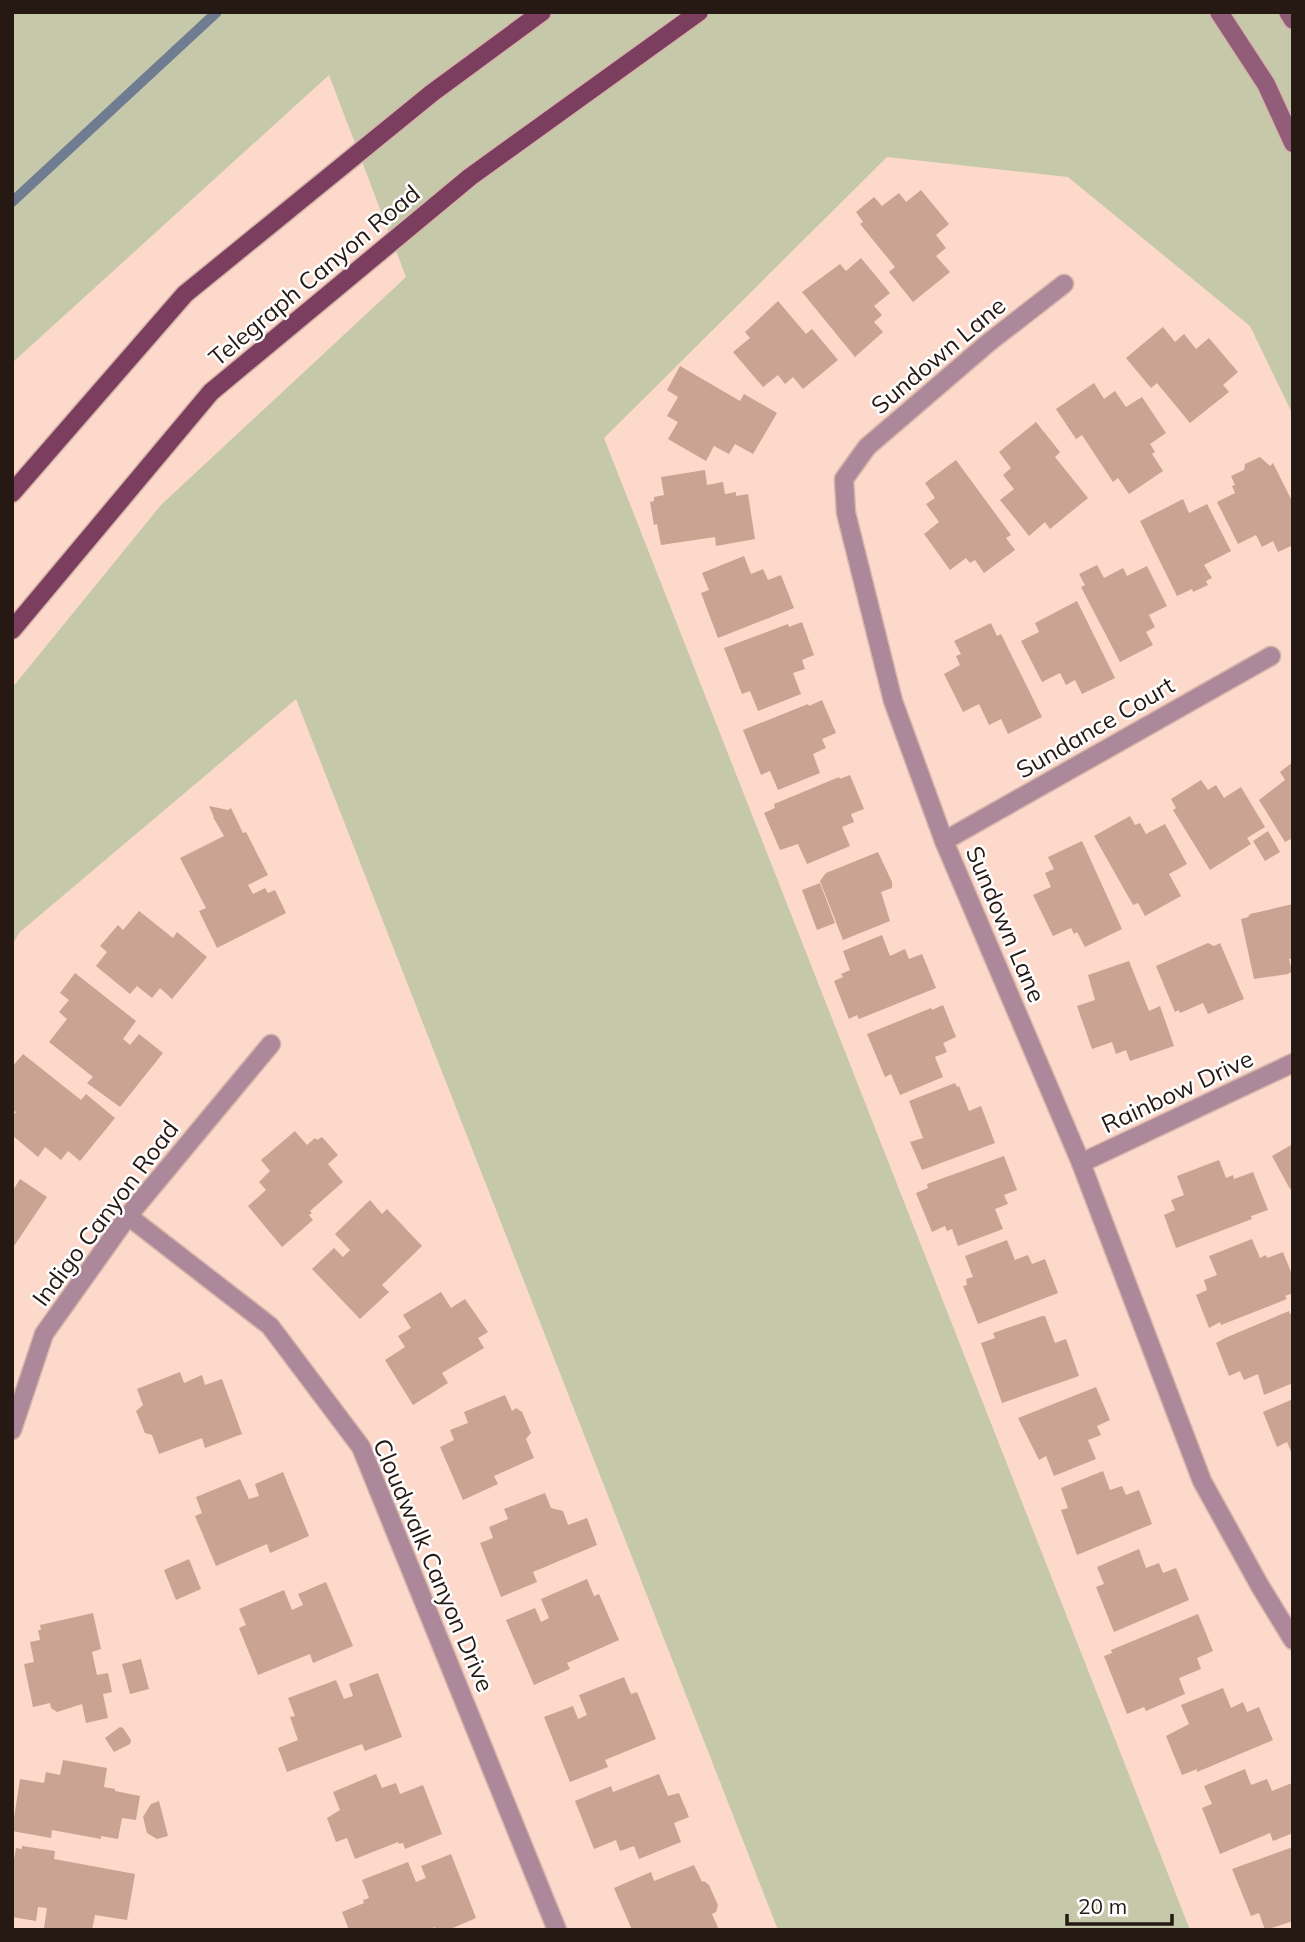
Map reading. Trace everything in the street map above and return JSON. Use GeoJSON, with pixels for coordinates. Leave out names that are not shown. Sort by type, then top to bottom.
{"type":"FeatureCollection","features":[{"type":"Feature","properties":{"kind":"main road"},"geometry":{"type":"LineString","coordinates":[[12,493],[185,294],[432,93],[542,12]]}},
{"type":"Feature","properties":{"kind":"main road","name":"Telegraph Canyon Road"},"geometry":{"type":"LineString","coordinates":[[12,630],[211,392],[470,177],[699,12]]}},
{"type":"Feature","properties":{"kind":"main road"},"geometry":{"type":"LineString","coordinates":[[1219,12],[1266,84],[1293,143]]}},
{"type":"Feature","properties":{"kind":"main road"},"geometry":{"type":"LineString","coordinates":[[1288,12],[1293,20]]}},
{"type":"Feature","properties":{"kind":"street","name":"Sundown Lane"},"geometry":{"type":"LineString","coordinates":[[1064,284],[988,343],[867,447],[844,479],[846,513],[893,701],[944,841],[1082,1163],[1202,1481],[1293,1640]]}},
{"type":"Feature","properties":{"kind":"street","name":"Sundance Court"},"geometry":{"type":"LineString","coordinates":[[944,841],[1271,656]]}},
{"type":"Feature","properties":{"kind":"street","name":"Indigo Canyon Road"},"geometry":{"type":"LineString","coordinates":[[12,1430],[44,1334],[128,1216],[271,1044]]}},
{"type":"Feature","properties":{"kind":"street","name":"Rainbow Drive"},"geometry":{"type":"LineString","coordinates":[[1082,1163],[1293,1063]]}},
{"type":"Feature","properties":{"kind":"street","name":"Cloudwalk Canyon Drive"},"geometry":{"type":"LineString","coordinates":[[128,1216],[270,1326],[361,1447],[557,1930]]}},
{"type":"Feature","properties":{"kind":"green space"},"geometry":{"type":"Polygon","coordinates":[[[12,12],[1293,12],[1293,415],[1250,326],[1068,177],[887,157],[604,438],[1190,1930],[778,1930],[296,699],[20,932],[12,945],[12,688],[161,505],[406,277],[329,75],[12,363],[12,12]]]}},
{"type":"Feature","properties":{"kind":"building"},"geometry":{"type":"Polygon","coordinates":[[[921,190],[949,224],[936,235],[946,248],[936,256],[950,272],[913,302],[889,272],[895,267],[860,224],[863,222],[856,212],[874,197],[882,206],[899,193],[906,202],[921,190]]]}},
{"type":"Feature","properties":{"kind":"building"},"geometry":{"type":"Polygon","coordinates":[[[861,258],[890,293],[874,306],[882,315],[874,322],[883,332],[855,357],[802,292],[840,264],[846,271],[861,258]]]}},
{"type":"Feature","properties":{"kind":"building"},"geometry":{"type":"Polygon","coordinates":[[[778,301],[806,334],[812,329],[838,360],[803,389],[793,377],[785,384],[778,375],[763,387],[733,352],[750,338],[745,332],[778,301]]]}},
{"type":"Feature","properties":{"kind":"building"},"geometry":{"type":"Polygon","coordinates":[[[1163,327],[1175,342],[1184,334],[1196,349],[1209,338],[1238,372],[1223,385],[1229,392],[1190,423],[1157,383],[1151,388],[1126,358],[1163,327]]]}},
{"type":"Feature","properties":{"kind":"building"},"geometry":{"type":"Polygon","coordinates":[[[680,366],[740,401],[744,394],[777,413],[753,454],[735,444],[729,454],[714,446],[706,461],[668,439],[678,422],[667,416],[678,397],[667,390],[680,366]]]}},
{"type":"Feature","properties":{"kind":"building"},"geometry":{"type":"Polygon","coordinates":[[[1094,383],[1104,399],[1115,391],[1126,407],[1142,397],[1166,433],[1150,444],[1155,452],[1152,454],[1163,471],[1129,494],[1118,478],[1113,482],[1082,435],[1076,439],[1056,409],[1094,383]]]}},
{"type":"Feature","properties":{"kind":"building"},"geometry":{"type":"Polygon","coordinates":[[[1036,422],[1060,452],[1055,457],[1088,498],[1050,529],[1045,522],[1029,536],[1000,500],[1014,489],[1003,475],[1011,468],[999,452],[1036,422]]]}},
{"type":"Feature","properties":{"kind":"building"},"geometry":{"type":"Polygon","coordinates":[[[1260,457],[1270,466],[1273,463],[1293,503],[1293,545],[1278,552],[1273,541],[1262,547],[1256,535],[1238,544],[1217,502],[1235,493],[1231,476],[1244,470],[1245,464],[1260,457]]]}},
{"type":"Feature","properties":{"kind":"building"},"geometry":{"type":"Polygon","coordinates":[[[956,460],[1011,535],[1006,538],[1015,550],[984,573],[975,560],[970,563],[966,558],[950,570],[924,534],[939,522],[926,504],[935,498],[925,483],[956,460]]]}},
{"type":"Feature","properties":{"kind":"building"},"geometry":{"type":"Polygon","coordinates":[[[705,470],[707,485],[723,482],[725,494],[748,494],[755,539],[716,546],[715,537],[661,545],[650,502],[654,501],[654,497],[664,495],[661,477],[705,470]]]}},
{"type":"Feature","properties":{"kind":"building"},"geometry":{"type":"Polygon","coordinates":[[[1183,499],[1189,513],[1207,504],[1231,551],[1204,565],[1212,578],[1206,581],[1208,585],[1177,596],[1140,521],[1183,499]]]}},
{"type":"Feature","properties":{"kind":"building"},"geometry":{"type":"Polygon","coordinates":[[[744,556],[751,574],[763,569],[768,580],[781,575],[794,608],[718,638],[701,593],[709,590],[702,573],[744,556]]]}},
{"type":"Feature","properties":{"kind":"building"},"geometry":{"type":"Polygon","coordinates":[[[1097,565],[1104,578],[1123,568],[1127,576],[1147,566],[1167,606],[1149,615],[1155,627],[1146,632],[1153,645],[1120,662],[1081,587],[1085,585],[1079,574],[1097,565]]]}},
{"type":"Feature","properties":{"kind":"building"},"geometry":{"type":"Polygon","coordinates":[[[1077,601],[1115,678],[1082,694],[1075,680],[1066,685],[1060,673],[1042,682],[1021,641],[1039,632],[1035,623],[1077,601]]]}},
{"type":"Feature","properties":{"kind":"building"},"geometry":{"type":"Polygon","coordinates":[[[802,622],[814,655],[802,660],[805,669],[793,673],[801,694],[758,711],[750,691],[742,694],[724,648],[788,624],[789,627],[802,622]]]}},
{"type":"Feature","properties":{"kind":"building"},"geometry":{"type":"Polygon","coordinates":[[[991,623],[997,636],[1001,634],[1042,717],[1008,734],[1001,719],[989,725],[979,704],[963,712],[944,674],[960,665],[956,656],[961,654],[954,641],[991,623]]]}},
{"type":"Feature","properties":{"kind":"building"},"geometry":{"type":"Polygon","coordinates":[[[822,700],[836,733],[822,739],[826,748],[813,754],[820,773],[778,790],[770,771],[761,775],[743,730],[822,700]]]}},
{"type":"Feature","properties":{"kind":"building"},"geometry":{"type":"Polygon","coordinates":[[[1293,762],[1293,838],[1285,842],[1259,800],[1285,780],[1280,772],[1293,762]]]}},
{"type":"Feature","properties":{"kind":"building"},"geometry":{"type":"Polygon","coordinates":[[[850,775],[864,809],[851,814],[854,822],[842,827],[850,846],[807,864],[798,844],[780,850],[764,813],[775,808],[774,804],[850,775]]]}},
{"type":"Feature","properties":{"kind":"building"},"geometry":{"type":"Polygon","coordinates":[[[1201,780],[1208,790],[1216,785],[1224,798],[1241,787],[1265,827],[1247,838],[1251,844],[1210,870],[1173,810],[1176,808],[1171,799],[1201,780]]]}},
{"type":"Feature","properties":{"kind":"building"},"geometry":{"type":"Polygon","coordinates":[[[209,806],[228,810],[231,808],[268,875],[248,885],[253,894],[265,888],[268,893],[275,890],[286,913],[217,948],[199,911],[206,908],[180,858],[224,836],[209,806]]]}},
{"type":"Feature","properties":{"kind":"building"},"geometry":{"type":"Polygon","coordinates":[[[1130,816],[1135,825],[1140,823],[1146,834],[1165,824],[1187,864],[1169,874],[1181,896],[1145,916],[1138,903],[1133,905],[1094,836],[1130,816]]]}},
{"type":"Feature","properties":{"kind":"building"},"geometry":{"type":"Polygon","coordinates":[[[1268,831],[1280,852],[1265,861],[1253,841],[1268,831]]]}},
{"type":"Feature","properties":{"kind":"building"},"geometry":{"type":"Polygon","coordinates":[[[1082,841],[1122,929],[1085,947],[1077,932],[1074,934],[1071,928],[1053,936],[1033,895],[1051,887],[1045,873],[1054,869],[1048,857],[1082,841]]]}},
{"type":"Feature","properties":{"kind":"building"},"geometry":{"type":"Polygon","coordinates":[[[878,852],[892,882],[892,888],[881,892],[890,921],[843,940],[820,881],[826,873],[878,852]]]}},
{"type":"Feature","properties":{"kind":"building"},"geometry":{"type":"Polygon","coordinates":[[[820,883],[835,923],[817,930],[802,890],[820,883]]]}},
{"type":"Feature","properties":{"kind":"building"},"geometry":{"type":"Polygon","coordinates":[[[1293,904],[1293,958],[1289,959],[1292,971],[1288,974],[1254,979],[1241,919],[1250,914],[1293,904]]]}},
{"type":"Feature","properties":{"kind":"building"},"geometry":{"type":"Polygon","coordinates":[[[139,911],[173,938],[177,932],[207,957],[172,999],[160,988],[152,998],[137,986],[130,994],[96,966],[107,952],[100,946],[118,925],[123,930],[139,911]]]}},
{"type":"Feature","properties":{"kind":"building"},"geometry":{"type":"Polygon","coordinates":[[[882,935],[890,956],[905,949],[909,959],[922,954],[936,988],[859,1019],[857,1015],[849,1019],[834,981],[850,970],[843,951],[882,935]]]}},
{"type":"Feature","properties":{"kind":"building"},"geometry":{"type":"Polygon","coordinates":[[[1208,943],[1214,946],[1220,943],[1244,999],[1208,1014],[1203,1003],[1180,1013],[1179,1010],[1175,1012],[1156,966],[1208,943]]]}},
{"type":"Feature","properties":{"kind":"building"},"geometry":{"type":"Polygon","coordinates":[[[1129,961],[1149,1011],[1160,1006],[1174,1046],[1130,1061],[1126,1050],[1116,1054],[1112,1042],[1092,1049],[1077,1006],[1095,1000],[1088,975],[1129,961]]]}},
{"type":"Feature","properties":{"kind":"building"},"geometry":{"type":"Polygon","coordinates":[[[75,973],[136,1021],[123,1039],[130,1045],[139,1034],[163,1053],[120,1107],[87,1083],[93,1077],[49,1042],[67,1019],[59,1012],[69,1000],[60,993],[75,973]]]}},
{"type":"Feature","properties":{"kind":"building"},"geometry":{"type":"Polygon","coordinates":[[[943,1005],[956,1037],[943,1043],[947,1052],[935,1057],[943,1077],[900,1095],[891,1074],[885,1077],[867,1034],[943,1005]]]}},
{"type":"Feature","properties":{"kind":"building"},"geometry":{"type":"Polygon","coordinates":[[[23,1054],[81,1100],[86,1094],[115,1118],[80,1161],[68,1151],[61,1160],[45,1147],[38,1157],[12,1135],[12,1116],[16,1112],[12,1110],[12,1067],[23,1054]]]}},
{"type":"Feature","properties":{"kind":"building"},"geometry":{"type":"Polygon","coordinates":[[[955,1083],[959,1086],[969,1111],[981,1106],[995,1143],[922,1170],[910,1142],[923,1138],[909,1101],[955,1083]]]}},
{"type":"Feature","properties":{"kind":"building"},"geometry":{"type":"Polygon","coordinates":[[[295,1131],[307,1145],[315,1138],[317,1140],[322,1137],[338,1155],[328,1164],[343,1182],[310,1211],[312,1213],[309,1215],[313,1220],[282,1247],[248,1206],[266,1190],[259,1182],[270,1171],[261,1160],[295,1131]]]}},
{"type":"Feature","properties":{"kind":"building"},"geometry":{"type":"Polygon","coordinates":[[[1293,1144],[1293,1188],[1290,1189],[1272,1156],[1293,1144]]]}},
{"type":"Feature","properties":{"kind":"building"},"geometry":{"type":"Polygon","coordinates":[[[1004,1156],[1017,1190],[1004,1195],[1008,1204],[995,1209],[1003,1229],[958,1246],[952,1229],[947,1231],[945,1226],[932,1232],[916,1193],[928,1188],[927,1184],[1004,1156]]]}},
{"type":"Feature","properties":{"kind":"building"},"geometry":{"type":"Polygon","coordinates":[[[1219,1160],[1226,1178],[1233,1175],[1234,1179],[1253,1172],[1268,1210],[1251,1216],[1252,1219],[1176,1248],[1164,1215],[1175,1210],[1171,1200],[1184,1195],[1177,1176],[1219,1160]]]}},
{"type":"Feature","properties":{"kind":"building"},"geometry":{"type":"Polygon","coordinates":[[[20,1179],[47,1197],[12,1249],[12,1192],[20,1179]]]}},
{"type":"Feature","properties":{"kind":"building"},"geometry":{"type":"Polygon","coordinates":[[[370,1200],[382,1214],[387,1209],[422,1246],[382,1285],[389,1292],[360,1319],[312,1269],[334,1248],[343,1257],[350,1250],[335,1234],[370,1200]]]}},
{"type":"Feature","properties":{"kind":"building"},"geometry":{"type":"Polygon","coordinates":[[[1252,1239],[1260,1258],[1283,1252],[1293,1277],[1293,1293],[1285,1296],[1287,1299],[1209,1328],[1196,1295],[1207,1290],[1204,1280],[1217,1275],[1209,1256],[1252,1239]]]}},
{"type":"Feature","properties":{"kind":"building"},"geometry":{"type":"Polygon","coordinates":[[[1007,1240],[1015,1260],[1028,1255],[1032,1264],[1045,1259],[1058,1293],[978,1324],[963,1286],[967,1285],[966,1279],[973,1277],[965,1256],[1007,1240]]]}},
{"type":"Feature","properties":{"kind":"building"},"geometry":{"type":"Polygon","coordinates":[[[441,1292],[451,1308],[465,1299],[488,1332],[478,1338],[484,1348],[442,1373],[448,1383],[413,1405],[385,1360],[405,1347],[398,1336],[411,1328],[403,1315],[441,1292]]]}},
{"type":"Feature","properties":{"kind":"building"},"geometry":{"type":"Polygon","coordinates":[[[1289,1311],[1290,1314],[1293,1313],[1293,1383],[1264,1395],[1258,1374],[1244,1380],[1240,1371],[1229,1376],[1216,1343],[1289,1311]]]}},
{"type":"Feature","properties":{"kind":"building"},"geometry":{"type":"Polygon","coordinates":[[[1045,1316],[1055,1343],[1066,1339],[1079,1376],[1002,1403],[981,1343],[995,1338],[993,1333],[1045,1316]]]}},
{"type":"Feature","properties":{"kind":"building"},"geometry":{"type":"Polygon","coordinates":[[[180,1372],[184,1383],[202,1375],[205,1385],[222,1379],[242,1434],[205,1448],[202,1438],[159,1454],[152,1435],[145,1433],[136,1411],[143,1405],[137,1389],[180,1372]]]}},
{"type":"Feature","properties":{"kind":"building"},"geometry":{"type":"Polygon","coordinates":[[[1096,1387],[1110,1420],[1097,1426],[1101,1435],[1088,1440],[1096,1459],[1054,1476],[1046,1456],[1039,1460],[1018,1418],[1096,1387]]]}},
{"type":"Feature","properties":{"kind":"building"},"geometry":{"type":"Polygon","coordinates":[[[505,1395],[512,1411],[516,1408],[522,1412],[531,1433],[526,1439],[534,1458],[494,1476],[498,1484],[463,1500],[440,1447],[454,1440],[450,1430],[468,1423],[464,1412],[505,1395]]]}},
{"type":"Feature","properties":{"kind":"building"},"geometry":{"type":"Polygon","coordinates":[[[1293,1399],[1293,1456],[1287,1442],[1277,1447],[1263,1412],[1293,1399]]]}},
{"type":"Feature","properties":{"kind":"building"},"geometry":{"type":"Polygon","coordinates":[[[1103,1471],[1110,1490],[1122,1486],[1126,1495],[1139,1490],[1152,1524],[1077,1555],[1061,1510],[1068,1508],[1061,1488],[1103,1471]]]}},
{"type":"Feature","properties":{"kind":"building"},"geometry":{"type":"Polygon","coordinates":[[[283,1472],[309,1536],[270,1553],[267,1544],[216,1566],[195,1516],[202,1513],[196,1497],[240,1479],[249,1499],[259,1496],[255,1484],[283,1472]]]}},
{"type":"Feature","properties":{"kind":"building"},"geometry":{"type":"Polygon","coordinates":[[[545,1493],[551,1508],[563,1511],[568,1525],[587,1518],[597,1545],[533,1572],[537,1582],[501,1597],[480,1543],[493,1538],[489,1527],[508,1519],[504,1509],[545,1493]]]}},
{"type":"Feature","properties":{"kind":"building"},"geometry":{"type":"Polygon","coordinates":[[[1139,1549],[1146,1568],[1159,1563],[1163,1573],[1176,1568],[1189,1600],[1114,1632],[1096,1587],[1104,1584],[1097,1567],[1139,1549]]]}},
{"type":"Feature","properties":{"kind":"building"},"geometry":{"type":"Polygon","coordinates":[[[189,1559],[201,1589],[176,1600],[164,1570],[189,1559]]]}},
{"type":"Feature","properties":{"kind":"building"},"geometry":{"type":"Polygon","coordinates":[[[587,1579],[594,1596],[599,1594],[619,1640],[567,1663],[570,1669],[534,1685],[506,1620],[535,1608],[541,1622],[549,1618],[541,1599],[587,1579]]]}},
{"type":"Feature","properties":{"kind":"building"},"geometry":{"type":"Polygon","coordinates":[[[326,1582],[353,1646],[313,1663],[310,1654],[258,1675],[239,1628],[246,1625],[239,1609],[284,1590],[292,1610],[303,1605],[298,1594],[326,1582]]]}},
{"type":"Feature","properties":{"kind":"building"},"geometry":{"type":"Polygon","coordinates":[[[93,1613],[101,1649],[92,1652],[97,1675],[108,1673],[112,1692],[103,1694],[108,1718],[86,1723],[82,1704],[57,1712],[51,1708],[50,1703],[33,1707],[24,1664],[34,1662],[30,1642],[40,1640],[40,1625],[93,1613]]]}},
{"type":"Feature","properties":{"kind":"building"},"geometry":{"type":"Polygon","coordinates":[[[1198,1614],[1213,1651],[1197,1658],[1201,1669],[1179,1678],[1185,1694],[1146,1711],[1144,1707],[1127,1714],[1104,1656],[1112,1653],[1111,1650],[1198,1614]]]}},
{"type":"Feature","properties":{"kind":"building"},"geometry":{"type":"Polygon","coordinates":[[[141,1659],[149,1689],[130,1694],[122,1664],[141,1659]]]}},
{"type":"Feature","properties":{"kind":"building"},"geometry":{"type":"Polygon","coordinates":[[[378,1673],[402,1737],[365,1751],[362,1744],[287,1772],[278,1748],[298,1740],[290,1717],[295,1716],[288,1698],[336,1680],[344,1699],[353,1696],[349,1684],[378,1673]]]}},
{"type":"Feature","properties":{"kind":"building"},"geometry":{"type":"Polygon","coordinates":[[[624,1677],[631,1694],[637,1692],[656,1739],[605,1760],[608,1767],[570,1782],[544,1717],[573,1706],[578,1719],[587,1715],[579,1695],[624,1677]]]}},
{"type":"Feature","properties":{"kind":"building"},"geometry":{"type":"Polygon","coordinates":[[[1223,1688],[1231,1708],[1243,1702],[1247,1712],[1259,1707],[1273,1740],[1197,1772],[1197,1769],[1182,1775],[1166,1736],[1189,1724],[1181,1705],[1223,1688]]]}},
{"type":"Feature","properties":{"kind":"building"},"geometry":{"type":"Polygon","coordinates":[[[120,1727],[131,1740],[130,1744],[114,1752],[105,1738],[120,1727]]]}},
{"type":"Feature","properties":{"kind":"building"},"geometry":{"type":"Polygon","coordinates":[[[63,1760],[107,1768],[104,1787],[140,1796],[136,1820],[122,1818],[118,1839],[101,1836],[101,1839],[52,1830],[51,1838],[12,1831],[20,1779],[44,1783],[46,1772],[60,1775],[63,1760]]]}},
{"type":"Feature","properties":{"kind":"building"},"geometry":{"type":"Polygon","coordinates":[[[1245,1769],[1251,1785],[1267,1779],[1272,1791],[1292,1783],[1293,1833],[1273,1841],[1270,1833],[1220,1854],[1202,1808],[1212,1804],[1204,1786],[1245,1769]]]}},
{"type":"Feature","properties":{"kind":"building"},"geometry":{"type":"Polygon","coordinates":[[[376,1774],[382,1788],[396,1783],[400,1794],[423,1785],[442,1834],[405,1849],[403,1843],[398,1842],[355,1859],[347,1838],[336,1842],[327,1818],[340,1810],[333,1792],[376,1774]]]}},
{"type":"Feature","properties":{"kind":"building"},"geometry":{"type":"Polygon","coordinates":[[[659,1774],[668,1796],[679,1793],[689,1817],[674,1823],[681,1842],[639,1859],[634,1846],[620,1851],[616,1840],[594,1849],[575,1801],[611,1786],[613,1792],[659,1774]]]}},
{"type":"Feature","properties":{"kind":"building"},"geometry":{"type":"Polygon","coordinates":[[[159,1801],[168,1836],[157,1839],[147,1833],[143,1817],[151,1804],[159,1801]]]}},
{"type":"Feature","properties":{"kind":"building"},"geometry":{"type":"Polygon","coordinates":[[[22,1846],[55,1851],[54,1859],[135,1874],[127,1920],[95,1915],[92,1930],[55,1930],[44,1928],[47,1908],[38,1907],[36,1921],[12,1917],[12,1872],[16,1848],[22,1849],[22,1846]]]}},
{"type":"Feature","properties":{"kind":"building"},"geometry":{"type":"Polygon","coordinates":[[[1293,1847],[1293,1921],[1265,1930],[1259,1913],[1251,1916],[1232,1869],[1293,1847]]]}},
{"type":"Feature","properties":{"kind":"building"},"geometry":{"type":"Polygon","coordinates":[[[451,1854],[476,1918],[448,1930],[436,1930],[435,1927],[428,1930],[349,1930],[342,1912],[364,1903],[363,1900],[369,1898],[362,1880],[408,1862],[416,1882],[426,1878],[421,1866],[451,1854]]]}},
{"type":"Feature","properties":{"kind":"building"},"geometry":{"type":"Polygon","coordinates":[[[694,1865],[702,1882],[709,1885],[718,1905],[716,1912],[712,1914],[719,1930],[632,1930],[614,1888],[651,1872],[654,1881],[694,1865]]]}},
{"type":"Feature","properties":{"kind":"waterway"},"geometry":{"type":"LineString","coordinates":[[12,202],[217,12]]}}]}
